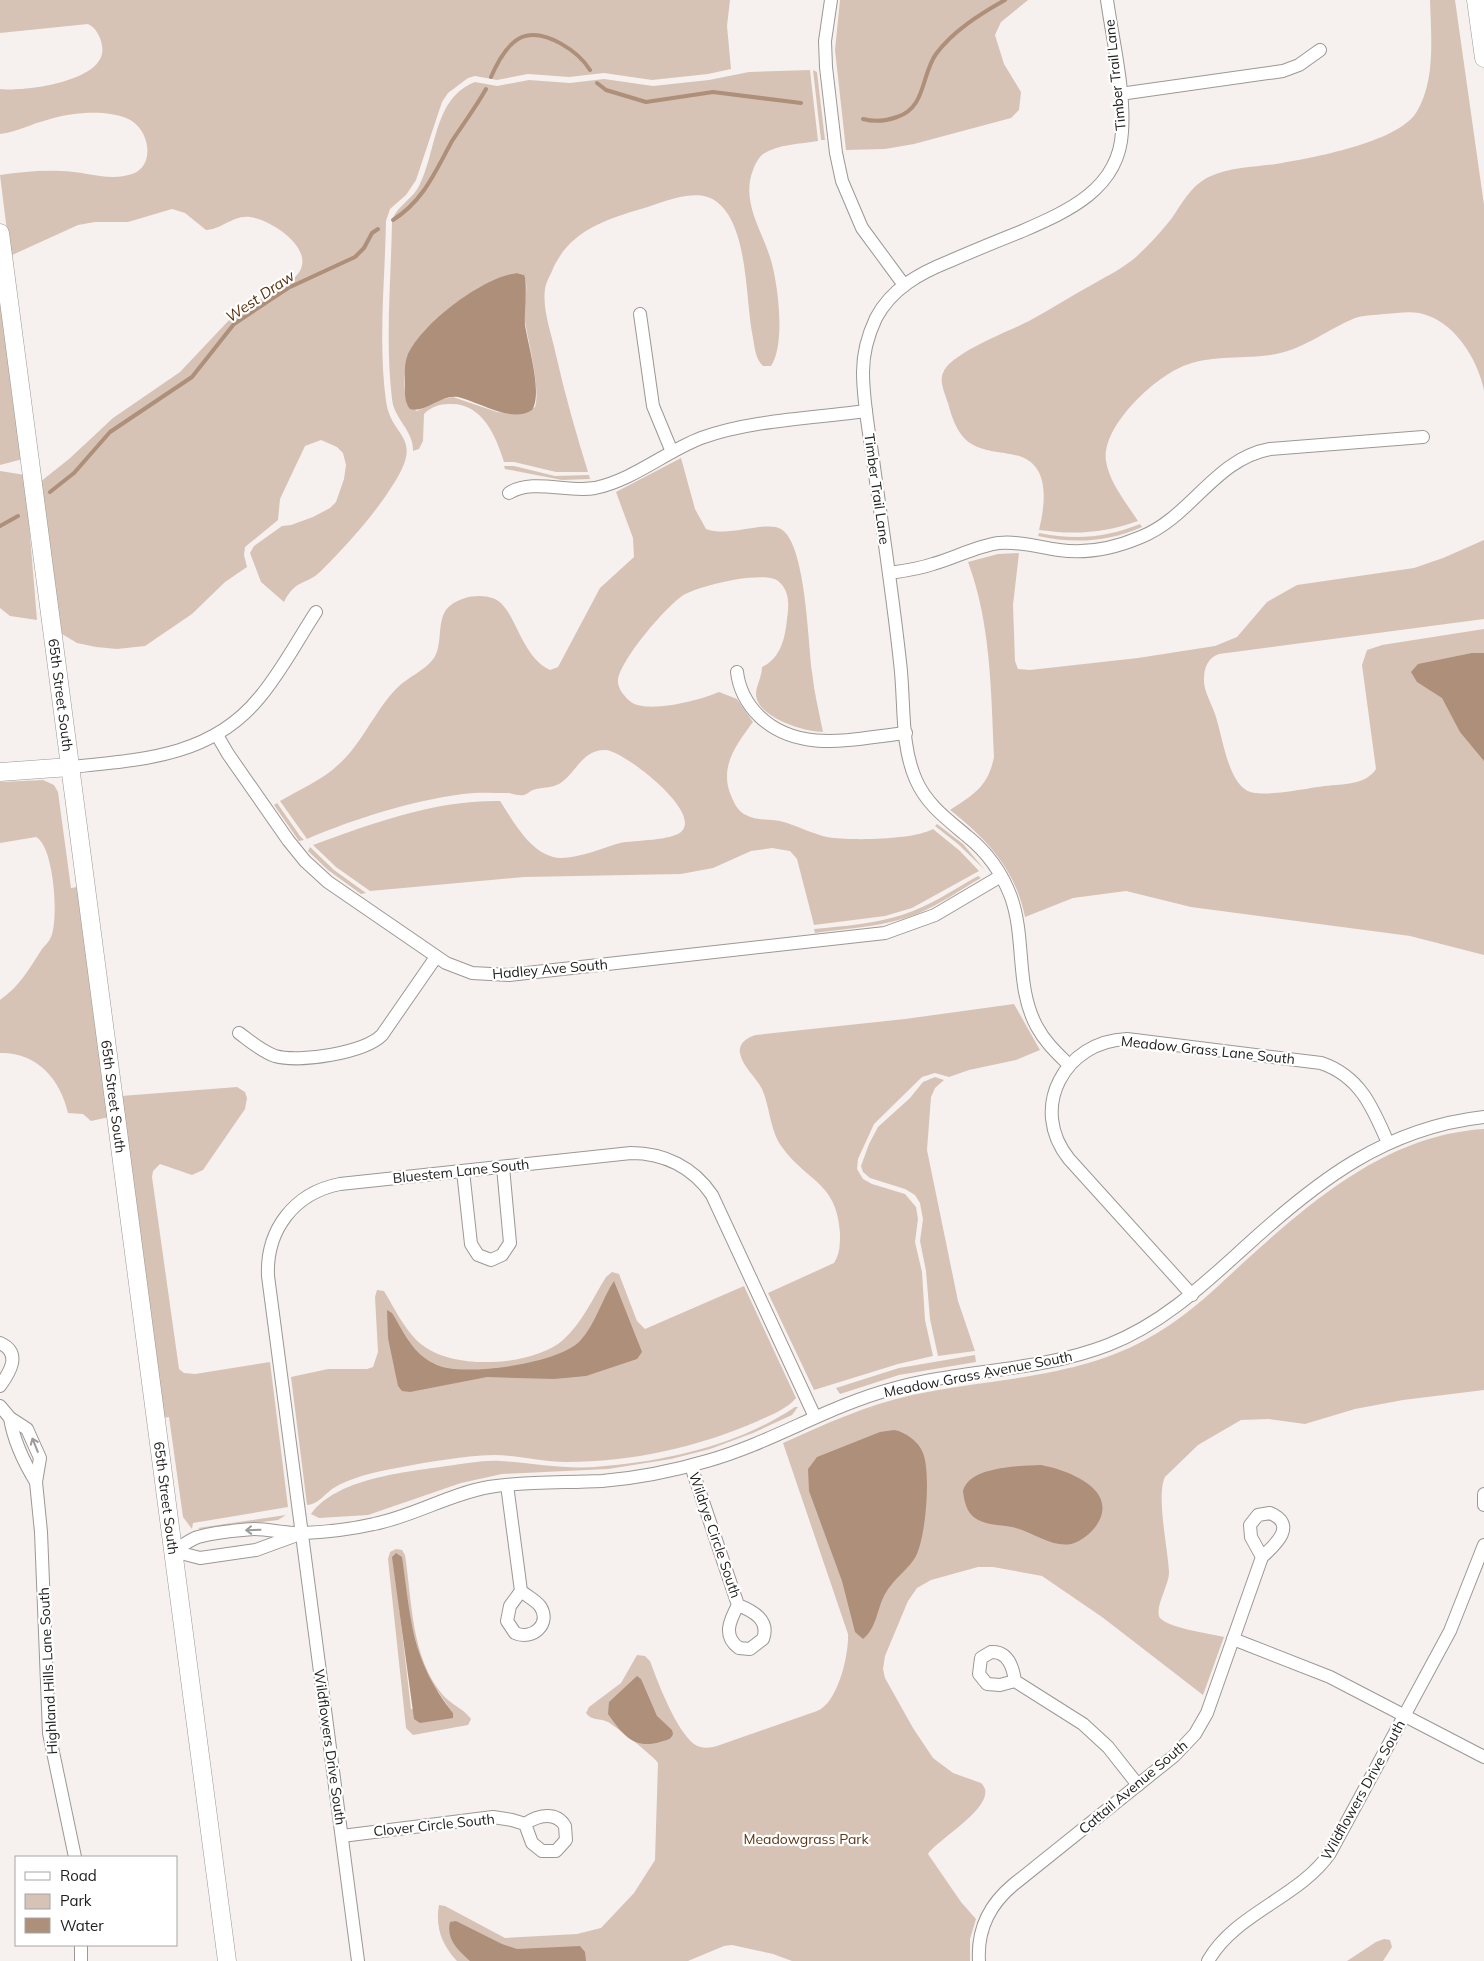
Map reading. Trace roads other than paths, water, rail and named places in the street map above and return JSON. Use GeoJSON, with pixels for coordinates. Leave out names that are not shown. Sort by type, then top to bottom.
{"type":"FeatureCollection","features":[{"type":"Feature","properties":{"kind":"street"},"geometry":{"type":"LineString","coordinates":[[831,0],[825,41],[825,60],[840,173],[848,198],[862,228],[904,284]]}},
{"type":"Feature","properties":{"kind":"street","name":"Timber Trail Lane"},"geometry":{"type":"LineString","coordinates":[[1069,1065],[1045,1039],[1029,1011],[1025,995],[1017,917],[1001,876],[981,848],[944,817],[923,793],[911,765],[906,733],[900,662],[866,411],[863,369],[867,339],[880,311],[904,284],[937,266],[1060,214],[1092,193],[1108,174],[1119,150],[1123,128],[1107,0]]}},
{"type":"Feature","properties":{"kind":"street"},"geometry":{"type":"LineString","coordinates":[[1476,0],[1484,58]]}},
{"type":"Feature","properties":{"kind":"street"},"geometry":{"type":"LineString","coordinates":[[1120,94],[1282,71],[1299,64],[1320,50]]}},
{"type":"Feature","properties":{"kind":"street","name":"65th Street South"},"geometry":{"type":"LineString","coordinates":[[0,233],[227,1961]]}},
{"type":"Feature","properties":{"kind":"street"},"geometry":{"type":"LineString","coordinates":[[640,314],[653,406],[672,452]]}},
{"type":"Feature","properties":{"kind":"street"},"geometry":{"type":"LineString","coordinates":[[509,493],[521,488],[534,486],[568,490],[596,487],[615,481],[702,438],[734,429],[866,411]]}},
{"type":"Feature","properties":{"kind":"street"},"geometry":{"type":"LineString","coordinates":[[888,573],[933,564],[1000,543],[1026,543],[1071,551],[1114,546],[1143,536],[1167,524],[1224,470],[1252,453],[1270,449],[1423,437]]}},
{"type":"Feature","properties":{"kind":"street"},"geometry":{"type":"LineString","coordinates":[[0,772],[70,767],[167,755],[194,746],[217,735],[240,718],[258,699],[316,612]]}},
{"type":"Feature","properties":{"kind":"street"},"geometry":{"type":"LineString","coordinates":[[737,672],[743,693],[753,710],[772,726],[792,737],[824,741],[906,733]]}},
{"type":"Feature","properties":{"kind":"street","name":"Hadley Ave South"},"geometry":{"type":"LineString","coordinates":[[217,735],[228,754],[288,840],[305,861],[354,901],[436,957],[466,971],[501,975],[880,934],[905,928],[930,918],[1001,876]]}},
{"type":"Feature","properties":{"kind":"street"},"geometry":{"type":"LineString","coordinates":[[239,1033],[265,1052],[285,1058],[358,1050],[382,1035],[436,957]]}},
{"type":"Feature","properties":{"kind":"street","name":"Meadow Grass Lane South"},"geometry":{"type":"LineString","coordinates":[[1192,1295],[1068,1159],[1060,1146],[1052,1122],[1053,1102],[1057,1084],[1069,1065],[1082,1053],[1097,1045],[1127,1039],[1321,1064],[1343,1074],[1358,1085],[1372,1105],[1388,1143]]}},
{"type":"Feature","properties":{"kind":"street","name":"Meadow Grass Avenue South"},"geometry":{"type":"LineString","coordinates":[[173,1551],[200,1558],[256,1550],[301,1534],[385,1522],[467,1492],[507,1485],[618,1479],[691,1466],[751,1446],[815,1417],[874,1394],[916,1383],[1032,1366],[1087,1352],[1141,1330],[1192,1295],[1274,1221],[1323,1180],[1368,1152],[1436,1125],[1484,1117]]}},
{"type":"Feature","properties":{"kind":"street","name":"Bluestem Lane South"},"geometry":{"type":"LineString","coordinates":[[301,1534],[268,1276],[268,1256],[273,1237],[284,1217],[294,1207],[305,1197],[321,1189],[340,1184],[636,1153],[669,1159],[693,1173],[712,1195],[815,1417]]}},
{"type":"Feature","properties":{"kind":"street"},"geometry":{"type":"LineString","coordinates":[[463,1171],[471,1244],[481,1257],[493,1259],[505,1253],[510,1240],[503,1167]]}},
{"type":"Feature","properties":{"kind":"street"},"geometry":{"type":"LineString","coordinates":[[0,1344],[8,1349],[13,1361],[11,1369],[0,1386]]}},
{"type":"Feature","properties":{"kind":"street","name":"Highland Hills Lane South"},"geometry":{"type":"LineString","coordinates":[[0,1406],[10,1418],[13,1435],[24,1462],[36,1482],[41,1532],[49,1733],[75,1856]]}},
{"type":"Feature","properties":{"kind":"street","name":"Wildrye Circle South"},"geometry":{"type":"LineString","coordinates":[[691,1466],[738,1605]]}},
{"type":"Feature","properties":{"kind":"street"},"geometry":{"type":"LineString","coordinates":[[507,1485],[521,1592]]}},
{"type":"Feature","properties":{"kind":"street"},"geometry":{"type":"LineString","coordinates":[[1484,1494],[1484,1505]]}},
{"type":"Feature","properties":{"kind":"street","name":"Meadow Grass Avenue South"},"geometry":{"type":"LineString","coordinates":[[173,1551],[197,1538],[253,1529],[301,1534]]}},
{"type":"Feature","properties":{"kind":"street","name":"Wildflowers Drive South"},"geometry":{"type":"LineString","coordinates":[[301,1534],[358,1961]]}},
{"type":"Feature","properties":{"kind":"street","name":"Wildflowers Drive South"},"geometry":{"type":"LineString","coordinates":[[1208,1961],[1226,1938],[1321,1866],[1336,1844],[1458,1614],[1484,1545]]}},
{"type":"Feature","properties":{"kind":"street","name":"Cattail Avenue South"},"geometry":{"type":"LineString","coordinates":[[979,1961],[982,1928],[989,1912],[998,1899],[1013,1884],[1174,1756],[1198,1729],[1209,1708],[1262,1557]]}},
{"type":"Feature","properties":{"kind":"street"},"geometry":{"type":"LineString","coordinates":[[1233,1639],[1320,1672],[1484,1757]]}},
{"type":"Feature","properties":{"kind":"street"},"geometry":{"type":"LineString","coordinates":[[1015,1681],[1083,1724],[1108,1747],[1138,1785]]}},
{"type":"Feature","properties":{"kind":"street","name":"Clover Circle South"},"geometry":{"type":"LineString","coordinates":[[342,1836],[488,1818],[512,1820],[525,1824]]}},
{"type":"Feature","properties":{"kind":"street"},"geometry":{"type":"LineString","coordinates":[[81,1946],[81,1961]]}},
{"type":"Feature","properties":{"kind":"water"},"geometry":{"type":"Polygon","coordinates":[[[517,273],[524,275],[525,278],[525,325],[534,369],[536,393],[532,410],[524,414],[505,413],[458,397],[445,398],[421,409],[410,409],[405,397],[405,367],[407,357],[424,331],[438,317],[470,293],[503,276],[517,273]]]}},
{"type":"Feature","properties":{"kind":"water"},"geometry":{"type":"Polygon","coordinates":[[[1472,653],[1484,653],[1484,761],[1460,732],[1442,698],[1417,682],[1411,672],[1418,664],[1472,653]]]}},
{"type":"Feature","properties":{"kind":"water"},"geometry":{"type":"Polygon","coordinates":[[[614,1281],[642,1352],[637,1359],[586,1376],[554,1379],[487,1377],[410,1392],[402,1391],[398,1386],[388,1338],[387,1310],[392,1313],[420,1355],[433,1363],[444,1367],[461,1369],[497,1368],[536,1361],[569,1349],[580,1341],[590,1327],[614,1281]]]}},
{"type":"Feature","properties":{"kind":"water"},"geometry":{"type":"Polygon","coordinates":[[[894,1430],[911,1438],[923,1453],[927,1475],[925,1520],[916,1556],[889,1588],[882,1600],[871,1629],[863,1639],[855,1632],[842,1581],[809,1491],[808,1469],[817,1457],[880,1432],[894,1430]]]}},
{"type":"Feature","properties":{"kind":"water"},"geometry":{"type":"Polygon","coordinates":[[[1041,1465],[1077,1477],[1097,1492],[1102,1502],[1102,1513],[1096,1526],[1081,1540],[1071,1544],[1056,1544],[1019,1529],[983,1522],[975,1518],[968,1510],[963,1491],[967,1483],[975,1477],[996,1469],[1041,1465]]]}},
{"type":"Feature","properties":{"kind":"water"},"geometry":{"type":"Polygon","coordinates":[[[396,1553],[402,1557],[411,1620],[421,1657],[439,1694],[453,1713],[453,1718],[420,1723],[414,1719],[392,1557],[396,1553]]]}},
{"type":"Feature","properties":{"kind":"water"},"geometry":{"type":"Polygon","coordinates":[[[637,1676],[641,1679],[657,1716],[672,1730],[673,1734],[668,1740],[651,1744],[636,1742],[618,1728],[608,1714],[609,1702],[637,1676]]]}},
{"type":"Feature","properties":{"kind":"water"},"geometry":{"type":"Polygon","coordinates":[[[456,1921],[502,1944],[517,1949],[580,1946],[585,1952],[586,1961],[470,1961],[457,1949],[451,1939],[450,1922],[456,1921]]]}},
{"type":"Feature","properties":{"kind":"waterway","name":"West Draw"},"geometry":{"type":"LineString","coordinates":[[863,119],[871,121],[884,120],[906,113],[918,99],[931,62],[950,38],[986,11],[1005,0]]}},
{"type":"Feature","properties":{"kind":"waterway","name":"West Draw"},"geometry":{"type":"LineString","coordinates":[[491,77],[500,60],[512,44],[522,37],[531,35],[541,36],[560,43],[578,56],[590,70]]}},
{"type":"Feature","properties":{"kind":"waterway","name":"West Draw"},"geometry":{"type":"LineString","coordinates":[[597,83],[606,90],[646,102],[713,92],[801,103]]}},
{"type":"Feature","properties":{"kind":"waterway","name":"West Draw"},"geometry":{"type":"LineString","coordinates":[[393,220],[413,204],[428,185],[452,141],[486,89]]}},
{"type":"Feature","properties":{"kind":"waterway","name":"West Draw"},"geometry":{"type":"LineString","coordinates":[[50,492],[74,473],[110,432],[192,377],[234,324],[288,288],[355,257],[364,248],[372,233],[378,229]]}},
{"type":"Feature","properties":{"kind":"waterway","name":"West Draw"},"geometry":{"type":"LineString","coordinates":[[0,526],[18,516]]}},
{"type":"Feature","properties":{"kind":"park label","name":"Meadowgrass Park"},"geometry":{"type":"Point","coordinates":[806,1839]}}]}
